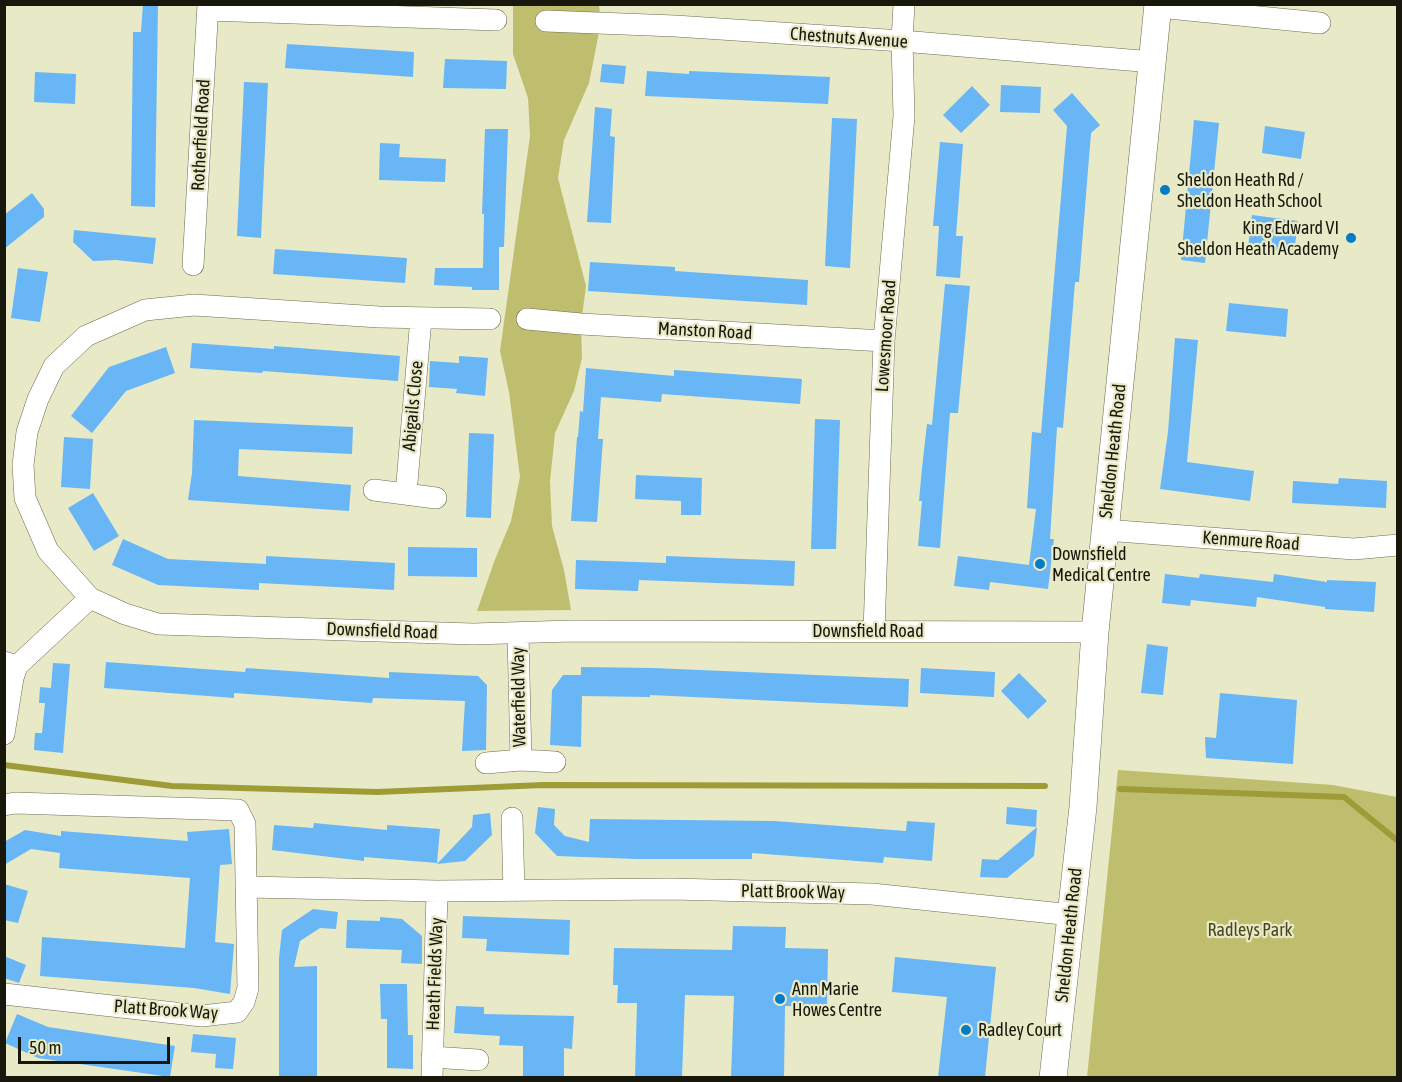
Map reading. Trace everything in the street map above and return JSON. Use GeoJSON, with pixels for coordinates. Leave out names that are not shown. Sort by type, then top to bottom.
{"type":"FeatureCollection","features":[{"type":"Feature","properties":{"kind":"street","name":"Lowesmoor Road"},"geometry":{"type":"LineString","coordinates":[[874,631],[884,341],[903,116],[904,4]]}},
{"type":"Feature","properties":{"kind":"street"},"geometry":{"type":"LineString","coordinates":[[1158,6],[1320,23]]}},
{"type":"Feature","properties":{"kind":"street","name":"Sheldon Heath Road"},"geometry":{"type":"LineString","coordinates":[[1053,1077],[1083,807],[1095,632],[1158,6]]}},
{"type":"Feature","properties":{"kind":"street"},"geometry":{"type":"LineString","coordinates":[[208,7],[496,20]]}},
{"type":"Feature","properties":{"kind":"street","name":"Rotherfield Road"},"geometry":{"type":"LineString","coordinates":[[193,265],[208,7]]}},
{"type":"Feature","properties":{"kind":"street","name":"Chestnuts Avenue"},"geometry":{"type":"LineString","coordinates":[[546,21],[675,26],[902,41],[1153,62]]}},
{"type":"Feature","properties":{"kind":"street","name":"Downsfield Road"},"geometry":{"type":"LineString","coordinates":[[421,318],[194,305],[145,310],[86,336],[54,366],[38,399],[27,432],[23,465],[25,498],[48,551],[90,598],[125,614],[158,624],[518,634],[572,632],[1095,632]]}},
{"type":"Feature","properties":{"kind":"street"},"geometry":{"type":"LineString","coordinates":[[421,318],[490,319]]}},
{"type":"Feature","properties":{"kind":"street","name":"Abigails Close"},"geometry":{"type":"LineString","coordinates":[[406,494],[421,318]]}},
{"type":"Feature","properties":{"kind":"street","name":"Manston Road"},"geometry":{"type":"LineString","coordinates":[[527,319],[884,341]]}},
{"type":"Feature","properties":{"kind":"street"},"geometry":{"type":"LineString","coordinates":[[374,490],[435,498]]}},
{"type":"Feature","properties":{"kind":"street","name":"Kenmure Road"},"geometry":{"type":"LineString","coordinates":[[1105,530],[1354,549],[1398,545]]}},
{"type":"Feature","properties":{"kind":"street"},"geometry":{"type":"LineString","coordinates":[[4,734],[13,678],[11,664],[90,598]]}},
{"type":"Feature","properties":{"kind":"street","name":"Waterfield Way"},"geometry":{"type":"LineString","coordinates":[[518,634],[521,760]]}},
{"type":"Feature","properties":{"kind":"street"},"geometry":{"type":"LineString","coordinates":[[486,763],[521,760],[555,762]]}},
{"type":"Feature","properties":{"kind":"street","name":"Platt Brook Way"},"geometry":{"type":"LineString","coordinates":[[4,806],[15,803],[238,810],[245,824],[248,988],[244,1002],[237,1012],[202,1016],[4,994]]}},
{"type":"Feature","properties":{"kind":"street"},"geometry":{"type":"LineString","coordinates":[[512,818],[514,891]]}},
{"type":"Feature","properties":{"kind":"street","name":"Platt Brook Way"},"geometry":{"type":"LineString","coordinates":[[247,887],[437,891],[672,889],[872,894],[1071,915]]}},
{"type":"Feature","properties":{"kind":"street","name":"Heath Fields Way"},"geometry":{"type":"LineString","coordinates":[[437,891],[432,1067],[478,1060]]}},
{"type":"Feature","properties":{"kind":"green space"},"geometry":{"type":"Polygon","coordinates":[[[513,5],[599,5],[601,22],[589,83],[564,140],[558,178],[586,286],[581,324],[582,358],[574,391],[555,433],[550,481],[552,526],[564,570],[571,610],[477,611],[511,521],[520,477],[509,392],[500,351],[530,136],[528,98],[513,54],[513,5]]]}},
{"type":"Feature","properties":{"kind":"green space","name":"Radleys Park"},"geometry":{"type":"Polygon","coordinates":[[[1118,770],[1333,785],[1397,797],[1397,1077],[1087,1077],[1118,770]]]}},
{"type":"Feature","properties":{"kind":"building"},"geometry":{"type":"Polygon","coordinates":[[[143,4],[158,4],[155,207],[131,206],[133,32],[141,32],[143,4]]]}},
{"type":"Feature","properties":{"kind":"building"},"geometry":{"type":"Polygon","coordinates":[[[287,44],[414,52],[413,77],[285,68],[287,44]]]}},
{"type":"Feature","properties":{"kind":"building"},"geometry":{"type":"Polygon","coordinates":[[[445,59],[507,61],[506,89],[443,88],[445,59]]]}},
{"type":"Feature","properties":{"kind":"building"},"geometry":{"type":"Polygon","coordinates":[[[602,64],[626,66],[624,84],[600,82],[602,64]]]}},
{"type":"Feature","properties":{"kind":"building"},"geometry":{"type":"Polygon","coordinates":[[[647,71],[830,77],[828,104],[645,96],[647,71]]]}},
{"type":"Feature","properties":{"kind":"building"},"geometry":{"type":"Polygon","coordinates":[[[35,72],[76,74],[75,104],[34,102],[35,72]]]}},
{"type":"Feature","properties":{"kind":"building"},"geometry":{"type":"Polygon","coordinates":[[[244,82],[268,83],[261,238],[237,236],[244,82]]]}},
{"type":"Feature","properties":{"kind":"building"},"geometry":{"type":"Polygon","coordinates":[[[1001,85],[1041,87],[1040,113],[1000,112],[1001,85]]]}},
{"type":"Feature","properties":{"kind":"building"},"geometry":{"type":"Polygon","coordinates":[[[972,86],[990,105],[961,133],[943,115],[972,86]]]}},
{"type":"Feature","properties":{"kind":"building"},"geometry":{"type":"Polygon","coordinates":[[[1072,93],[1100,125],[1091,133],[1079,282],[1075,282],[1063,428],[1057,427],[1050,539],[1054,539],[1048,589],[990,582],[989,590],[954,586],[958,556],[1029,565],[1036,509],[1027,508],[1032,432],[1041,433],[1067,126],[1053,110],[1072,93]]]}},
{"type":"Feature","properties":{"kind":"building"},"geometry":{"type":"Polygon","coordinates":[[[595,107],[612,109],[610,136],[615,137],[611,223],[587,222],[595,107]]]}},
{"type":"Feature","properties":{"kind":"building"},"geometry":{"type":"Polygon","coordinates":[[[832,118],[857,119],[850,268],[825,266],[832,118]]]}},
{"type":"Feature","properties":{"kind":"building"},"geometry":{"type":"Polygon","coordinates":[[[1194,120],[1219,123],[1205,263],[1181,260],[1194,120]]]}},
{"type":"Feature","properties":{"kind":"building"},"geometry":{"type":"Polygon","coordinates":[[[1265,126],[1305,132],[1301,159],[1262,153],[1265,126]]]}},
{"type":"Feature","properties":{"kind":"building"},"geometry":{"type":"Polygon","coordinates":[[[485,129],[508,129],[504,247],[499,247],[499,290],[472,290],[472,287],[434,285],[435,268],[483,268],[485,129]]]}},
{"type":"Feature","properties":{"kind":"building"},"geometry":{"type":"Polygon","coordinates":[[[940,142],[963,144],[956,236],[963,236],[960,278],[936,276],[939,226],[933,226],[940,142]]]}},
{"type":"Feature","properties":{"kind":"building"},"geometry":{"type":"Polygon","coordinates":[[[380,143],[400,144],[399,157],[446,159],[445,182],[379,180],[380,143]]]}},
{"type":"Feature","properties":{"kind":"building"},"geometry":{"type":"Polygon","coordinates":[[[32,193],[44,209],[44,217],[4,249],[4,215],[32,193]]]}},
{"type":"Feature","properties":{"kind":"building"},"geometry":{"type":"Polygon","coordinates":[[[1252,215],[1298,221],[1294,253],[1248,247],[1252,215]]]}},
{"type":"Feature","properties":{"kind":"building"},"geometry":{"type":"Polygon","coordinates":[[[74,230],[156,238],[153,264],[116,260],[93,261],[73,242],[74,230]]]}},
{"type":"Feature","properties":{"kind":"building"},"geometry":{"type":"Polygon","coordinates":[[[275,249],[407,258],[405,283],[273,274],[275,249]]]}},
{"type":"Feature","properties":{"kind":"building"},"geometry":{"type":"Polygon","coordinates":[[[590,262],[675,267],[675,271],[808,280],[807,305],[588,291],[590,262]]]}},
{"type":"Feature","properties":{"kind":"building"},"geometry":{"type":"Polygon","coordinates":[[[18,268],[48,272],[40,322],[11,318],[18,268]]]}},
{"type":"Feature","properties":{"kind":"building"},"geometry":{"type":"Polygon","coordinates":[[[945,284],[970,286],[958,413],[950,413],[940,548],[918,546],[922,468],[927,424],[932,425],[945,284]]]}},
{"type":"Feature","properties":{"kind":"building"},"geometry":{"type":"Polygon","coordinates":[[[1229,303],[1288,309],[1286,337],[1226,331],[1229,303]]]}},
{"type":"Feature","properties":{"kind":"building"},"geometry":{"type":"Polygon","coordinates":[[[1175,338],[1198,340],[1187,462],[1254,471],[1250,501],[1160,489],[1168,432],[1175,338]]]}},
{"type":"Feature","properties":{"kind":"building"},"geometry":{"type":"Polygon","coordinates":[[[192,343],[274,349],[274,346],[400,356],[398,381],[190,368],[192,343]]]}},
{"type":"Feature","properties":{"kind":"building"},"geometry":{"type":"Polygon","coordinates":[[[166,347],[175,373],[126,391],[92,433],[71,416],[109,367],[166,347]]]}},
{"type":"Feature","properties":{"kind":"building"},"geometry":{"type":"Polygon","coordinates":[[[459,356],[488,358],[485,396],[456,393],[457,389],[429,387],[430,361],[459,363],[459,356]]]}},
{"type":"Feature","properties":{"kind":"building"},"geometry":{"type":"Polygon","coordinates":[[[586,368],[674,376],[674,370],[802,379],[800,404],[662,394],[661,402],[601,397],[598,439],[603,439],[597,522],[571,521],[577,437],[580,411],[583,412],[586,368]]]}},
{"type":"Feature","properties":{"kind":"building"},"geometry":{"type":"Polygon","coordinates":[[[815,419],[840,420],[836,549],[811,549],[815,419]]]}},
{"type":"Feature","properties":{"kind":"building"},"geometry":{"type":"Polygon","coordinates":[[[194,420],[353,427],[352,454],[239,449],[238,476],[351,485],[349,511],[188,500],[192,473],[194,420]]]}},
{"type":"Feature","properties":{"kind":"building"},"geometry":{"type":"Polygon","coordinates":[[[469,433],[494,434],[491,518],[466,517],[469,433]]]}},
{"type":"Feature","properties":{"kind":"building"},"geometry":{"type":"Polygon","coordinates":[[[64,437],[93,439],[90,489],[61,487],[64,437]]]}},
{"type":"Feature","properties":{"kind":"building"},"geometry":{"type":"Polygon","coordinates":[[[636,475],[702,478],[701,515],[681,515],[681,501],[635,499],[636,475]]]}},
{"type":"Feature","properties":{"kind":"building"},"geometry":{"type":"Polygon","coordinates":[[[1339,478],[1387,481],[1386,508],[1292,503],[1293,481],[1338,484],[1339,478]]]}},
{"type":"Feature","properties":{"kind":"building"},"geometry":{"type":"Polygon","coordinates":[[[93,493],[119,536],[94,551],[68,508],[93,493]]]}},
{"type":"Feature","properties":{"kind":"building"},"geometry":{"type":"Polygon","coordinates":[[[123,539],[168,559],[266,564],[266,556],[395,563],[394,590],[259,583],[259,590],[158,585],[112,565],[123,539]]]}},
{"type":"Feature","properties":{"kind":"building"},"geometry":{"type":"Polygon","coordinates":[[[408,547],[477,548],[477,577],[408,576],[408,547]]]}},
{"type":"Feature","properties":{"kind":"building"},"geometry":{"type":"Polygon","coordinates":[[[666,556],[795,561],[794,586],[639,580],[638,591],[575,589],[576,560],[666,563],[666,556]]]}},
{"type":"Feature","properties":{"kind":"building"},"geometry":{"type":"Polygon","coordinates":[[[1165,574],[1199,578],[1200,574],[1273,582],[1274,574],[1327,582],[1327,580],[1376,582],[1374,612],[1325,609],[1325,607],[1257,597],[1256,607],[1191,600],[1190,606],[1162,603],[1165,574]]]}},
{"type":"Feature","properties":{"kind":"building"},"geometry":{"type":"Polygon","coordinates":[[[1147,644],[1168,647],[1163,695],[1141,693],[1147,644]]]}},
{"type":"Feature","properties":{"kind":"building"},"geometry":{"type":"Polygon","coordinates":[[[106,662],[245,672],[246,668],[389,678],[389,672],[478,676],[487,685],[486,750],[462,751],[465,701],[373,698],[372,703],[234,693],[234,698],[104,688],[106,662]]]}},
{"type":"Feature","properties":{"kind":"building"},"geometry":{"type":"Polygon","coordinates":[[[53,663],[70,664],[63,753],[34,750],[35,733],[42,733],[45,703],[39,703],[40,687],[51,688],[53,663]]]}},
{"type":"Feature","properties":{"kind":"building"},"geometry":{"type":"Polygon","coordinates":[[[581,667],[909,679],[908,707],[650,695],[650,697],[582,696],[581,747],[550,745],[552,690],[563,675],[581,675],[581,667]]]}},
{"type":"Feature","properties":{"kind":"building"},"geometry":{"type":"Polygon","coordinates":[[[921,668],[995,672],[994,697],[920,693],[921,668]]]}},
{"type":"Feature","properties":{"kind":"building"},"geometry":{"type":"Polygon","coordinates":[[[1019,673],[1047,701],[1028,719],[1001,691],[1019,673]]]}},
{"type":"Feature","properties":{"kind":"building"},"geometry":{"type":"Polygon","coordinates":[[[1220,693],[1297,700],[1293,764],[1206,758],[1205,737],[1216,738],[1220,693]]]}},
{"type":"Feature","properties":{"kind":"building"},"geometry":{"type":"Polygon","coordinates":[[[538,807],[555,809],[554,825],[565,836],[589,842],[590,819],[774,821],[906,831],[907,821],[935,823],[932,861],[884,857],[883,863],[752,853],[752,859],[557,856],[535,833],[538,807]]]}},
{"type":"Feature","properties":{"kind":"building"},"geometry":{"type":"Polygon","coordinates":[[[1007,807],[1037,810],[1036,827],[1006,824],[1007,807]]]}},
{"type":"Feature","properties":{"kind":"building"},"geometry":{"type":"Polygon","coordinates":[[[490,813],[492,835],[465,861],[437,864],[472,827],[473,815],[490,813]]]}},
{"type":"Feature","properties":{"kind":"building"},"geometry":{"type":"Polygon","coordinates":[[[314,823],[387,830],[387,825],[440,829],[437,863],[364,857],[364,861],[272,850],[274,825],[313,828],[314,823]]]}},
{"type":"Feature","properties":{"kind":"building"},"geometry":{"type":"Polygon","coordinates":[[[1037,827],[1034,856],[1007,878],[980,877],[982,859],[998,860],[1037,827]]]}},
{"type":"Feature","properties":{"kind":"building"},"geometry":{"type":"Polygon","coordinates":[[[229,829],[232,864],[220,865],[215,942],[234,944],[230,994],[194,988],[40,976],[42,937],[185,948],[190,878],[59,868],[60,853],[31,849],[4,865],[4,842],[25,830],[61,836],[61,831],[188,841],[187,832],[229,829]]]}},
{"type":"Feature","properties":{"kind":"building"},"geometry":{"type":"Polygon","coordinates":[[[4,884],[28,891],[18,923],[4,920],[4,884]]]}},
{"type":"Feature","properties":{"kind":"building"},"geometry":{"type":"Polygon","coordinates":[[[313,909],[338,912],[336,929],[320,928],[300,941],[294,967],[317,966],[317,1077],[279,1077],[279,958],[282,930],[313,909]]]}},
{"type":"Feature","properties":{"kind":"building"},"geometry":{"type":"Polygon","coordinates":[[[463,916],[570,920],[569,955],[486,951],[487,939],[462,938],[463,916]]]}},
{"type":"Feature","properties":{"kind":"building"},"geometry":{"type":"Polygon","coordinates":[[[380,917],[402,919],[422,936],[422,964],[401,963],[402,950],[346,948],[347,920],[380,921],[380,917]]]}},
{"type":"Feature","properties":{"kind":"building","name":"Ann Marie Howes Centre"},"geometry":{"type":"Polygon","coordinates":[[[733,926],[786,927],[785,948],[828,949],[827,1007],[785,1006],[784,1077],[731,1077],[734,996],[685,995],[682,1077],[635,1077],[637,1003],[617,1003],[618,985],[613,985],[614,948],[732,950],[733,926]]]}},
{"type":"Feature","properties":{"kind":"building"},"geometry":{"type":"Polygon","coordinates":[[[4,956],[26,965],[19,983],[4,978],[4,956]]]}},
{"type":"Feature","properties":{"kind":"building","name":"Radley Court"},"geometry":{"type":"Polygon","coordinates":[[[895,957],[996,967],[985,1077],[938,1077],[947,997],[892,992],[895,957]]]}},
{"type":"Feature","properties":{"kind":"building"},"geometry":{"type":"Polygon","coordinates":[[[380,984],[407,984],[408,1035],[413,1035],[413,1069],[387,1068],[387,1019],[381,1019],[380,984]]]}},
{"type":"Feature","properties":{"kind":"building"},"geometry":{"type":"Polygon","coordinates":[[[456,1006],[484,1007],[484,1014],[574,1016],[572,1049],[564,1048],[564,1077],[523,1077],[523,1046],[499,1045],[500,1036],[454,1033],[456,1006]]]}},
{"type":"Feature","properties":{"kind":"building"},"geometry":{"type":"Polygon","coordinates":[[[17,1014],[48,1027],[175,1046],[170,1077],[38,1058],[5,1043],[17,1014]]]}},
{"type":"Feature","properties":{"kind":"building"},"geometry":{"type":"Polygon","coordinates":[[[193,1034],[236,1038],[233,1069],[215,1068],[216,1054],[191,1052],[193,1034]]]}},
{"type":"Feature","properties":{"kind":"waterway"},"geometry":{"type":"LineString","coordinates":[[4,765],[172,786],[377,792],[543,785],[1045,786]]}},
{"type":"Feature","properties":{"kind":"waterway"},"geometry":{"type":"LineString","coordinates":[[1120,789],[1344,797],[1398,841]]}},
{"type":"Feature","properties":{"kind":"place","name":"Sheldon Heath Rd / Sheldon Heath School"},"geometry":{"type":"Point","coordinates":[1165,190]}},
{"type":"Feature","properties":{"kind":"place","name":"King Edward VI Sheldon Heath Academy"},"geometry":{"type":"Point","coordinates":[1351,238]}},
{"type":"Feature","properties":{"kind":"place","name":"Downsfield Medical Centre"},"geometry":{"type":"Point","coordinates":[1040,564]}},
{"type":"Feature","properties":{"kind":"place","name":"Ann Marie Howes Centre"},"geometry":{"type":"Point","coordinates":[780,999]}},
{"type":"Feature","properties":{"kind":"place","name":"Radley Court"},"geometry":{"type":"Point","coordinates":[966,1030]}}]}
